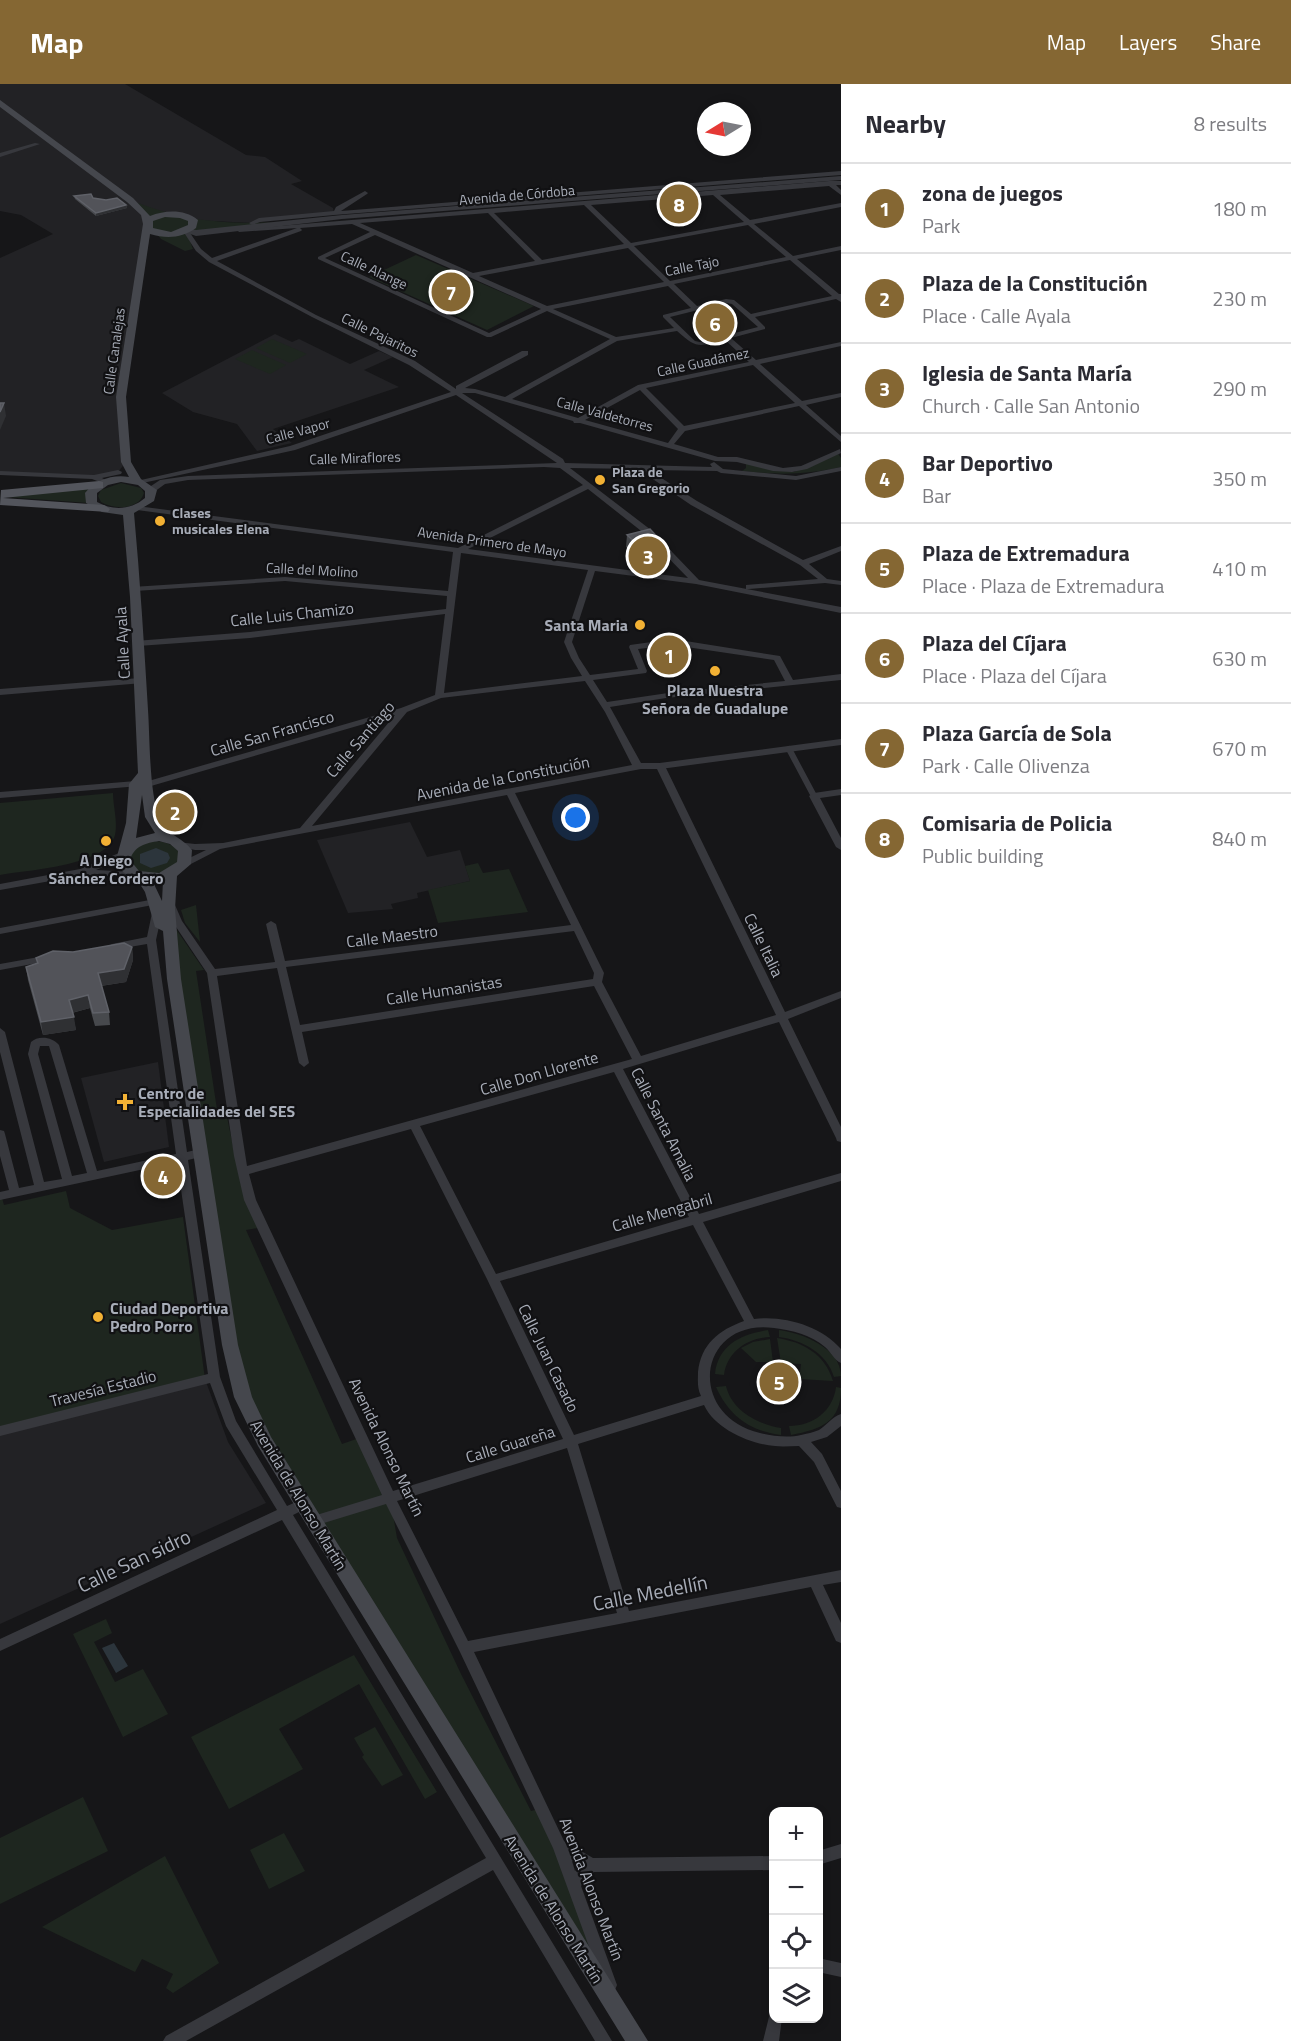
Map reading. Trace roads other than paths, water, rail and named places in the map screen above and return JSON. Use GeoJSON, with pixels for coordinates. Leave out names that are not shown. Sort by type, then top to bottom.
{"type":"FeatureCollection","features":[{"type":"Feature","properties":{"kind":"main road"},"geometry":{"type":"LineString","coordinates":[[0,103],[130,200],[145,214],[147,224],[151,231],[161,234],[191,232],[193,220],[182,215],[170,214],[158,216],[147,224]]}},
{"type":"Feature","properties":{"kind":"main road"},"geometry":{"type":"LineString","coordinates":[[130,200],[170,214]]}},
{"type":"Feature","properties":{"kind":"main road","name":"Calle Canalejas"},"geometry":{"type":"LineString","coordinates":[[136,478],[126,462],[122,391],[147,224]]}},
{"type":"Feature","properties":{"kind":"main road","name":"Calle Canalejas"},"geometry":{"type":"LineString","coordinates":[[143,259],[151,242],[161,234]]}},
{"type":"Feature","properties":{"kind":"main road"},"geometry":{"type":"LineString","coordinates":[[104,510],[92,503],[91,493],[101,481],[118,472],[126,462]]}},
{"type":"Feature","properties":{"kind":"main road"},"geometry":{"type":"LineString","coordinates":[[0,494],[136,478],[151,490],[150,499],[136,511],[0,501]]}},
{"type":"Feature","properties":{"kind":"main road","name":"Calle Ayala"},"geometry":{"type":"LineString","coordinates":[[136,511],[135,589],[143,780],[152,817],[159,830],[174,841]]}},
{"type":"Feature","properties":{"kind":"main road","name":"Calle Ayala"},"geometry":{"type":"LineString","coordinates":[[125,852],[143,780]]}},
{"type":"Feature","properties":{"kind":"main road"},"geometry":{"type":"LineString","coordinates":[[139,876],[169,879],[184,864],[185,850],[174,841],[140,841],[125,852],[125,866],[139,876],[160,907]]}},
{"type":"Feature","properties":{"kind":"main road","name":"Avenida de Alonso Martín"},"geometry":{"type":"LineString","coordinates":[[169,879],[160,907],[174,979],[192,1154],[230,1345],[243,1397],[264,1441],[637,2041]]}},
{"type":"Feature","properties":{"kind":"street"},"geometry":{"type":"LineString","coordinates":[[0,155],[37,144]]}},
{"type":"Feature","properties":{"kind":"street","name":"Avenida de Córdoba"},"geometry":{"type":"LineString","coordinates":[[256,222],[337,213],[841,173]]}},
{"type":"Feature","properties":{"kind":"street","name":"Avenida de Córdoba"},"geometry":{"type":"LineString","coordinates":[[191,232],[286,222],[841,177]]}},
{"type":"Feature","properties":{"kind":"street"},"geometry":{"type":"LineString","coordinates":[[829,183],[841,193]]}},
{"type":"Feature","properties":{"kind":"street","name":"Avenida de Córdoba"},"geometry":{"type":"LineString","coordinates":[[191,232],[329,224],[841,183]]}},
{"type":"Feature","properties":{"kind":"street"},"geometry":{"type":"LineString","coordinates":[[337,213],[338,208],[364,193]]}},
{"type":"Feature","properties":{"kind":"street"},"geometry":{"type":"LineString","coordinates":[[714,193],[840,298]]}},
{"type":"Feature","properties":{"kind":"street"},"geometry":{"type":"LineString","coordinates":[[585,203],[695,308]]}},
{"type":"Feature","properties":{"kind":"street"},"geometry":{"type":"LineString","coordinates":[[474,275],[841,205]]}},
{"type":"Feature","properties":{"kind":"street"},"geometry":{"type":"LineString","coordinates":[[489,211],[540,262]]}},
{"type":"Feature","properties":{"kind":"street","name":"Avenida de Córdoba"},"geometry":{"type":"LineString","coordinates":[[193,220],[286,222]]}},
{"type":"Feature","properties":{"kind":"street"},"geometry":{"type":"LineString","coordinates":[[352,222],[615,339]]}},
{"type":"Feature","properties":{"kind":"street"},"geometry":{"type":"LineString","coordinates":[[211,261],[280,236],[329,224]]}},
{"type":"Feature","properties":{"kind":"street"},"geometry":{"type":"LineString","coordinates":[[272,227],[283,229],[280,236]]}},
{"type":"Feature","properties":{"kind":"street","name":"Calle Pajaritos"},"geometry":{"type":"LineString","coordinates":[[191,232],[198,250],[211,261],[314,316],[412,363],[560,460],[563,466]]}},
{"type":"Feature","properties":{"kind":"street","name":"Calle Alange"},"geometry":{"type":"LineString","coordinates":[[376,232],[320,258],[489,336],[548,308]]}},
{"type":"Feature","properties":{"kind":"street","name":"Calle Tajo"},"geometry":{"type":"LineString","coordinates":[[548,308],[841,249]]}},
{"type":"Feature","properties":{"kind":"street"},"geometry":{"type":"LineString","coordinates":[[749,315],[840,298]]}},
{"type":"Feature","properties":{"kind":"street"},"geometry":{"type":"LineString","coordinates":[[734,302],[749,315],[763,328],[700,344],[693,342],[665,316],[695,308],[734,302]]}},
{"type":"Feature","properties":{"kind":"street"},"geometry":{"type":"LineString","coordinates":[[505,400],[615,339],[679,329]]}},
{"type":"Feature","properties":{"kind":"street"},"geometry":{"type":"LineString","coordinates":[[727,338],[841,440]]}},
{"type":"Feature","properties":{"kind":"street","name":"Calle Guadámez"},"geometry":{"type":"LineString","coordinates":[[577,421],[641,387],[841,344]]}},
{"type":"Feature","properties":{"kind":"street"},"geometry":{"type":"LineString","coordinates":[[456,391],[525,353]]}},
{"type":"Feature","properties":{"kind":"street"},"geometry":{"type":"LineString","coordinates":[[641,387],[682,429]]}},
{"type":"Feature","properties":{"kind":"street","name":"Calle Valdetorres"},"geometry":{"type":"LineString","coordinates":[[456,391],[471,390],[670,445],[722,458],[788,470],[800,469],[841,452]]}},
{"type":"Feature","properties":{"kind":"street","name":"Calle Vapor"},"geometry":{"type":"LineString","coordinates":[[136,478],[158,477],[292,448],[456,391]]}},
{"type":"Feature","properties":{"kind":"street","name":"Calle Valdetorres"},"geometry":{"type":"LineString","coordinates":[[466,397],[473,393],[485,394]]}},
{"type":"Feature","properties":{"kind":"street"},"geometry":{"type":"LineString","coordinates":[[670,445],[682,429],[841,395]]}},
{"type":"Feature","properties":{"kind":"street"},"geometry":{"type":"LineString","coordinates":[[719,470],[714,464],[722,458]]}},
{"type":"Feature","properties":{"kind":"street"},"geometry":{"type":"LineString","coordinates":[[733,472],[742,468],[740,461]]}},
{"type":"Feature","properties":{"kind":"street"},"geometry":{"type":"LineString","coordinates":[[563,466],[719,470],[796,478],[841,469]]}},
{"type":"Feature","properties":{"kind":"street"},"geometry":{"type":"LineString","coordinates":[[563,466],[648,532],[696,582]]}},
{"type":"Feature","properties":{"kind":"street","name":"Calle Miraflores"},"geometry":{"type":"LineString","coordinates":[[151,490],[163,482],[201,477],[563,466]]}},
{"type":"Feature","properties":{"kind":"street"},"geometry":{"type":"LineString","coordinates":[[574,474],[583,467]]}},
{"type":"Feature","properties":{"kind":"street"},"geometry":{"type":"LineString","coordinates":[[197,468],[201,477]]}},
{"type":"Feature","properties":{"kind":"street"},"geometry":{"type":"LineString","coordinates":[[641,468],[694,503],[803,563],[825,581]]}},
{"type":"Feature","properties":{"kind":"street"},"geometry":{"type":"LineString","coordinates":[[0,473],[101,481]]}},
{"type":"Feature","properties":{"kind":"street"},"geometry":{"type":"LineString","coordinates":[[439,696],[448,611],[458,552],[589,485]]}},
{"type":"Feature","properties":{"kind":"street","name":"Avenida Primero de Mayo"},"geometry":{"type":"LineString","coordinates":[[136,511],[696,582],[841,610]]}},
{"type":"Feature","properties":{"kind":"street"},"geometry":{"type":"LineString","coordinates":[[803,563],[841,549]]}},
{"type":"Feature","properties":{"kind":"street"},"geometry":{"type":"LineString","coordinates":[[592,569],[568,642],[638,767]]}},
{"type":"Feature","properties":{"kind":"street"},"geometry":{"type":"LineString","coordinates":[[681,580],[688,573]]}},
{"type":"Feature","properties":{"kind":"street","name":"Calle del Molino"},"geometry":{"type":"LineString","coordinates":[[135,589],[285,579],[451,594]]}},
{"type":"Feature","properties":{"kind":"street"},"geometry":{"type":"LineString","coordinates":[[734,588],[825,581],[841,583]]}},
{"type":"Feature","properties":{"kind":"street","name":"Calle Luis Chamizo"},"geometry":{"type":"LineString","coordinates":[[138,643],[250,635],[448,611]]}},
{"type":"Feature","properties":{"kind":"street","name":"Calle Santiago"},"geometry":{"type":"LineString","coordinates":[[303,831],[404,710],[439,696],[643,671],[633,647],[673,642],[777,658],[791,683]]}},
{"type":"Feature","properties":{"kind":"street"},"geometry":{"type":"LineString","coordinates":[[605,705],[665,696],[841,677]]}},
{"type":"Feature","properties":{"kind":"street"},"geometry":{"type":"LineString","coordinates":[[0,692],[140,681]]}},
{"type":"Feature","properties":{"kind":"street","name":"Calle San Francisco"},"geometry":{"type":"LineString","coordinates":[[0,795],[143,780],[404,710]]}},
{"type":"Feature","properties":{"kind":"street","name":"Avenida de la Constitución"},"geometry":{"type":"LineString","coordinates":[[174,841],[195,847],[224,846],[638,767],[841,742]]}},
{"type":"Feature","properties":{"kind":"street"},"geometry":{"type":"LineString","coordinates":[[789,749],[841,847]]}},
{"type":"Feature","properties":{"kind":"street","name":"Calle Italia"},"geometry":{"type":"LineString","coordinates":[[660,766],[841,1138]]}},
{"type":"Feature","properties":{"kind":"street"},"geometry":{"type":"LineString","coordinates":[[510,792],[599,973],[597,982],[638,1061]]}},
{"type":"Feature","properties":{"kind":"street"},"geometry":{"type":"LineString","coordinates":[[814,796],[841,792]]}},
{"type":"Feature","properties":{"kind":"street"},"geometry":{"type":"LineString","coordinates":[[314,818],[332,825]]}},
{"type":"Feature","properties":{"kind":"street","name":"Avenida de la Constitución"},"geometry":{"type":"LineString","coordinates":[[184,864],[195,857],[224,846]]}},
{"type":"Feature","properties":{"kind":"street"},"geometry":{"type":"LineString","coordinates":[[82,872],[125,852]]}},
{"type":"Feature","properties":{"kind":"street"},"geometry":{"type":"LineString","coordinates":[[0,887],[82,872],[139,876]]}},
{"type":"Feature","properties":{"kind":"street","name":"Avenida Alonso Martín"},"geometry":{"type":"LineString","coordinates":[[169,879],[174,914],[212,973],[242,1172],[250,1200],[390,1497],[559,1846],[621,2016]]}},
{"type":"Feature","properties":{"kind":"street"},"geometry":{"type":"LineString","coordinates":[[0,931],[160,907]]}},
{"type":"Feature","properties":{"kind":"street","name":"Avenida de Alonso Martín"},"geometry":{"type":"LineString","coordinates":[[160,907],[151,940],[192,1154],[214,1377],[230,1422],[603,2041]]}},
{"type":"Feature","properties":{"kind":"street"},"geometry":{"type":"LineString","coordinates":[[271,924],[304,1064]]}},
{"type":"Feature","properties":{"kind":"street","name":"Calle Maestro"},"geometry":{"type":"LineString","coordinates":[[212,973],[575,928]]}},
{"type":"Feature","properties":{"kind":"street"},"geometry":{"type":"LineString","coordinates":[[101,949],[151,940]]}},
{"type":"Feature","properties":{"kind":"street"},"geometry":{"type":"LineString","coordinates":[[0,967],[66,955]]}},
{"type":"Feature","properties":{"kind":"street","name":"Calle Humanistas"},"geometry":{"type":"LineString","coordinates":[[297,1029],[597,982]]}},
{"type":"Feature","properties":{"kind":"street","name":"Calle Don Llorente"},"geometry":{"type":"LineString","coordinates":[[242,1172],[638,1061],[782,1017],[841,994]]}},
{"type":"Feature","properties":{"kind":"street"},"geometry":{"type":"LineString","coordinates":[[0,1032],[40,1187]]}},
{"type":"Feature","properties":{"kind":"street"},"geometry":{"type":"LineString","coordinates":[[68,1181],[33,1054],[36,1042],[54,1044],[93,1175]]}},
{"type":"Feature","properties":{"kind":"street","name":"Calle Santa Amalia"},"geometry":{"type":"LineString","coordinates":[[616,1066],[751,1324]]}},
{"type":"Feature","properties":{"kind":"street","name":"Calle Juan Casado"},"geometry":{"type":"LineString","coordinates":[[414,1124],[493,1279],[571,1442],[625,1618]]}},
{"type":"Feature","properties":{"kind":"street"},"geometry":{"type":"LineString","coordinates":[[0,1134],[15,1193]]}},
{"type":"Feature","properties":{"kind":"street"},"geometry":{"type":"LineString","coordinates":[[0,1196],[192,1154]]}},
{"type":"Feature","properties":{"kind":"street","name":"Calle Mengabril"},"geometry":{"type":"LineString","coordinates":[[493,1279],[841,1177]]}},
{"type":"Feature","properties":{"kind":"street"},"geometry":{"type":"LineString","coordinates":[[841,1358],[825,1341],[808,1331],[770,1322],[751,1324],[733,1330],[718,1340],[708,1354],[703,1370],[707,1399],[723,1419],[740,1431],[770,1441],[803,1442],[820,1436],[841,1419]]}},
{"type":"Feature","properties":{"kind":"street","name":"Travesía Estadio"},"geometry":{"type":"LineString","coordinates":[[0,1431],[214,1377]]}},
{"type":"Feature","properties":{"kind":"street","name":"Calle Guareña"},"geometry":{"type":"LineString","coordinates":[[314,1521],[707,1399]]}},
{"type":"Feature","properties":{"kind":"street"},"geometry":{"type":"LineString","coordinates":[[803,1442],[818,1458],[841,1503]]}},
{"type":"Feature","properties":{"kind":"street","name":"Calle San sidro"},"geometry":{"type":"LineString","coordinates":[[0,1645],[303,1504]]}},
{"type":"Feature","properties":{"kind":"street","name":"Calle Medellín"},"geometry":{"type":"LineString","coordinates":[[465,1648],[841,1576]]}},
{"type":"Feature","properties":{"kind":"street"},"geometry":{"type":"LineString","coordinates":[[815,1582],[841,1637]]}},
{"type":"Feature","properties":{"kind":"street"},"geometry":{"type":"LineString","coordinates":[[559,1846],[591,1865],[769,1863]]}},
{"type":"Feature","properties":{"kind":"street"},"geometry":{"type":"LineString","coordinates":[[823,1857],[841,1851]]}},
{"type":"Feature","properties":{"kind":"street"},"geometry":{"type":"LineString","coordinates":[[171,2041],[495,1862]]}},
{"type":"Feature","properties":{"kind":"street"},"geometry":{"type":"LineString","coordinates":[[574,1883],[591,1865]]}},
{"type":"Feature","properties":{"kind":"street"},"geometry":{"type":"LineString","coordinates":[[823,1966],[841,1970]]}},
{"type":"Feature","properties":{"kind":"street"},"geometry":{"type":"LineString","coordinates":[[771,2041],[774,2023]]}},
{"type":"Feature","properties":{"kind":"place","name":"Comisaria de Policia"},"geometry":{"type":"Point","coordinates":[679,204]}},
{"type":"Feature","properties":{"kind":"place","name":"Plaza García de Sola"},"geometry":{"type":"Point","coordinates":[451,292]}},
{"type":"Feature","properties":{"kind":"place","name":"Plaza del Cíjara"},"geometry":{"type":"Point","coordinates":[715,323]}},
{"type":"Feature","properties":{"kind":"place","name":"Plaza de San Gregorio"},"geometry":{"type":"Point","coordinates":[600,480]}},
{"type":"Feature","properties":{"kind":"place","name":"Clases musicales Elena"},"geometry":{"type":"Point","coordinates":[160,521]}},
{"type":"Feature","properties":{"kind":"place","name":"Iglesia de Santa María"},"geometry":{"type":"Point","coordinates":[648,556]}},
{"type":"Feature","properties":{"kind":"place","name":"Santa Maria"},"geometry":{"type":"Point","coordinates":[640,625]}},
{"type":"Feature","properties":{"kind":"place","name":"zona de juegos"},"geometry":{"type":"Point","coordinates":[669,655]}},
{"type":"Feature","properties":{"kind":"place","name":"Plaza Nuestra Señora de Guadalupe"},"geometry":{"type":"Point","coordinates":[715,671]}},
{"type":"Feature","properties":{"kind":"place","name":"Plaza de la Constitución"},"geometry":{"type":"Point","coordinates":[175,812]}},
{"type":"Feature","properties":{"kind":"place","name":"A Diego Sánchez Cordero"},"geometry":{"type":"Point","coordinates":[106,841]}},
{"type":"Feature","properties":{"kind":"place","name":"Centro de Especialidades del SES"},"geometry":{"type":"Point","coordinates":[125,1102]}},
{"type":"Feature","properties":{"kind":"place","name":"Bar Deportivo"},"geometry":{"type":"Point","coordinates":[163,1176]}},
{"type":"Feature","properties":{"kind":"place","name":"Ciudad Deportiva Pedro Porro"},"geometry":{"type":"Point","coordinates":[98,1317]}},
{"type":"Feature","properties":{"kind":"place","name":"Plaza de Extremadura"},"geometry":{"type":"Point","coordinates":[779,1382]}}]}
